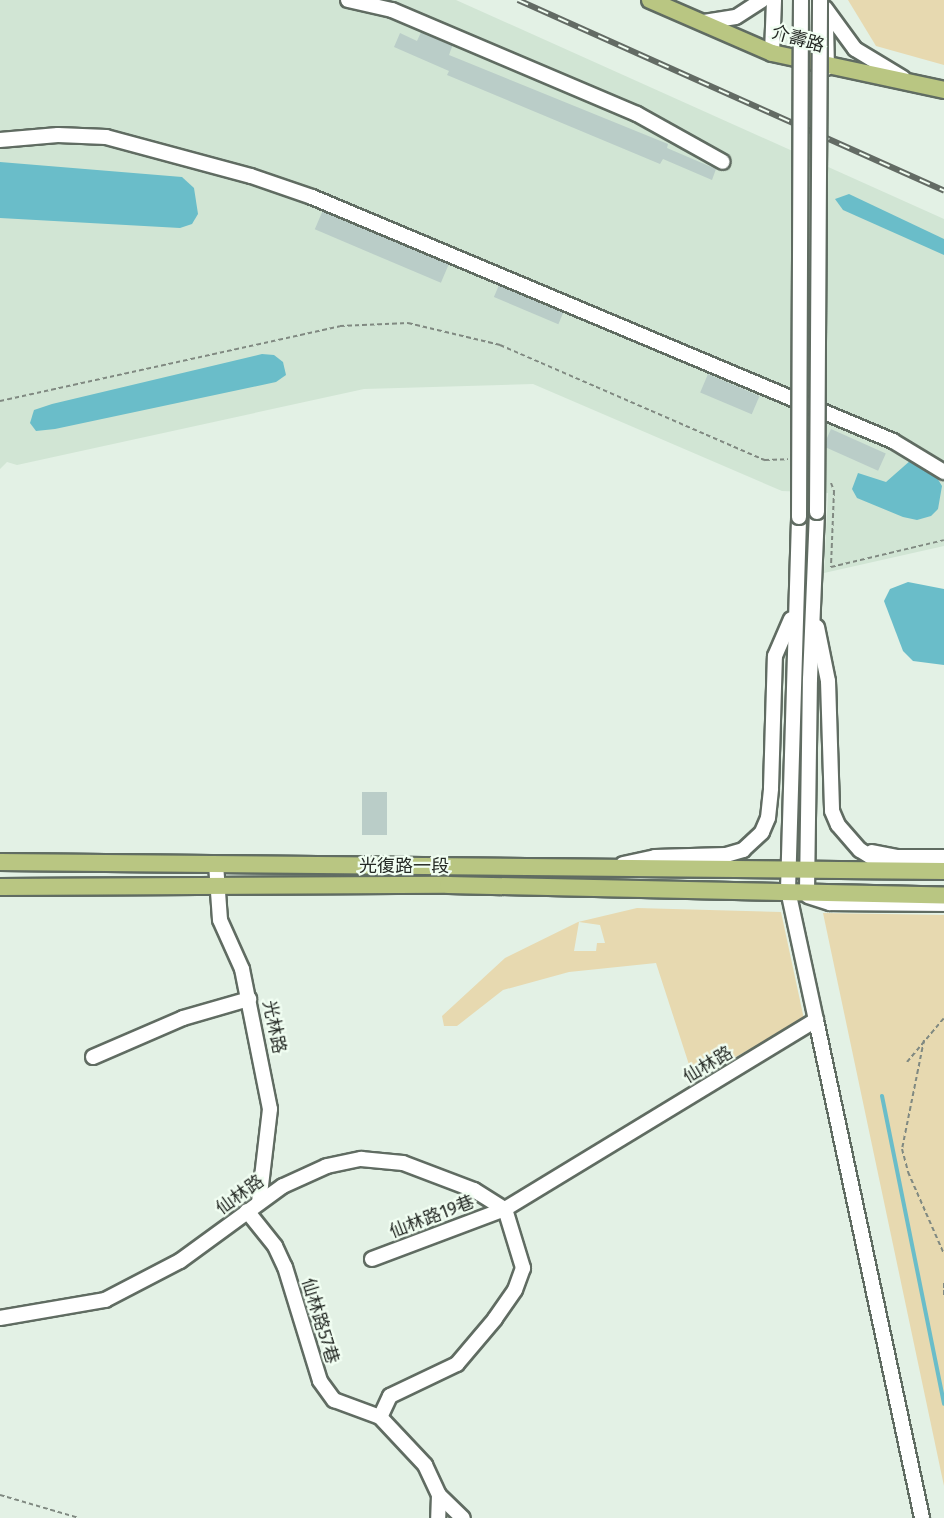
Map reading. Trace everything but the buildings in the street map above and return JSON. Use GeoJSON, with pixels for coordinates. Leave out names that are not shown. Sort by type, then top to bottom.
{"type":"FeatureCollection","features":[{"type":"Feature","properties":{"kind":"main road","name":"介壽路"},"geometry":{"type":"LineString","coordinates":[[650,0],[692,21],[772,53],[827,68],[944,90]]}},
{"type":"Feature","properties":{"kind":"main road","name":"光復路一段"},"geometry":{"type":"LineString","coordinates":[[0,862],[944,871]]}},
{"type":"Feature","properties":{"kind":"main road","name":"光復路一段"},"geometry":{"type":"LineString","coordinates":[[0,887],[216,885],[788,890],[944,895]]}},
{"type":"Feature","properties":{"kind":"street"},"geometry":{"type":"LineString","coordinates":[[348,0],[392,10],[637,114],[723,162]]}},
{"type":"Feature","properties":{"kind":"street"},"geometry":{"type":"LineString","coordinates":[[692,21],[720,22],[736,17],[762,0]]}},
{"type":"Feature","properties":{"kind":"street"},"geometry":{"type":"LineString","coordinates":[[772,53],[774,0]]}},
{"type":"Feature","properties":{"kind":"street"},"geometry":{"type":"LineString","coordinates":[[801,0],[799,517],[794,612],[788,890],[922,1518]]}},
{"type":"Feature","properties":{"kind":"street"},"geometry":{"type":"LineString","coordinates":[[824,3],[827,68]]}},
{"type":"Feature","properties":{"kind":"street"},"geometry":{"type":"LineString","coordinates":[[824,3],[855,49],[912,84]]}},
{"type":"Feature","properties":{"kind":"street"},"geometry":{"type":"LineString","coordinates":[[807,891],[817,512],[824,3]]}},
{"type":"Feature","properties":{"kind":"street"},"geometry":{"type":"LineString","coordinates":[[0,140],[58,135],[106,137],[251,176],[312,197],[892,441],[944,472]]}},
{"type":"Feature","properties":{"kind":"street"},"geometry":{"type":"LineString","coordinates":[[813,608],[828,681],[829,798],[838,825],[860,850],[893,871]]}},
{"type":"Feature","properties":{"kind":"street"},"geometry":{"type":"LineString","coordinates":[[607,867],[655,857],[726,855],[743,850],[762,832],[768,818],[771,788],[775,656],[794,612]]}},
{"type":"Feature","properties":{"kind":"street"},"geometry":{"type":"LineString","coordinates":[[860,850],[897,857],[944,857]]}},
{"type":"Feature","properties":{"kind":"street","name":"光林路"},"geometry":{"type":"LineString","coordinates":[[216,864],[220,920],[242,969],[270,1109],[259,1202]]}},
{"type":"Feature","properties":{"kind":"street"},"geometry":{"type":"LineString","coordinates":[[788,890],[830,903],[944,904]]}},
{"type":"Feature","properties":{"kind":"street"},"geometry":{"type":"LineString","coordinates":[[93,1057],[183,1018],[249,999]]}},
{"type":"Feature","properties":{"kind":"street","name":"仙林路"},"geometry":{"type":"LineString","coordinates":[[0,1318],[105,1300],[180,1262],[259,1202],[327,1166],[361,1159],[403,1162],[474,1190],[505,1209],[816,1020]]}},
{"type":"Feature","properties":{"kind":"street"},"geometry":{"type":"LineString","coordinates":[[463,1518],[440,1495],[425,1465],[380,1417],[390,1396],[457,1364],[515,1290],[524,1268],[505,1209]]}},
{"type":"Feature","properties":{"kind":"street","name":"仙林路19巷"},"geometry":{"type":"LineString","coordinates":[[372,1260],[505,1209]]}},
{"type":"Feature","properties":{"kind":"street","name":"仙林路57巷"},"geometry":{"type":"LineString","coordinates":[[247,1211],[275,1246],[285,1267],[320,1381],[334,1400],[380,1417]]}},
{"type":"Feature","properties":{"kind":"street"},"geometry":{"type":"LineString","coordinates":[[438,1518],[440,1495]]}},
{"type":"Feature","properties":{"kind":"path"},"geometry":{"type":"LineString","coordinates":[[0,401],[340,326],[408,323],[500,345],[765,460],[794,459]]}},
{"type":"Feature","properties":{"kind":"path"},"geometry":{"type":"LineString","coordinates":[[830,481],[834,491],[831,567],[944,540]]}},
{"type":"Feature","properties":{"kind":"path"},"geometry":{"type":"LineString","coordinates":[[907,1062],[944,1018]]}},
{"type":"Feature","properties":{"kind":"path"},"geometry":{"type":"LineString","coordinates":[[924,1040],[902,1149],[944,1254]]}},
{"type":"Feature","properties":{"kind":"path"},"geometry":{"type":"LineString","coordinates":[[944,1283],[944,1298]]}},
{"type":"Feature","properties":{"kind":"path"},"geometry":{"type":"LineString","coordinates":[[0,1496],[79,1518]]}},
{"type":"Feature","properties":{"kind":"shaded area"},"geometry":{"type":"Polygon","coordinates":[[[0,0],[456,0],[944,219],[944,546],[824,573],[828,493],[782,491],[533,384],[364,389],[17,465],[7,462],[0,469],[0,0]]]}},
{"type":"Feature","properties":{"kind":"shaded area"},"geometry":{"type":"Polygon","coordinates":[[[848,0],[944,0],[944,65],[876,46],[848,0]]]}},
{"type":"Feature","properties":{"kind":"shaded area"},"geometry":{"type":"Polygon","coordinates":[[[637,908],[781,912],[804,1019],[694,1080],[656,963],[569,972],[503,990],[457,1026],[444,1026],[442,1016],[505,958],[578,922],[637,908]],[[579,922],[574,951],[596,951],[597,943],[605,943],[600,925],[579,922]]]}},
{"type":"Feature","properties":{"kind":"shaded area"},"geometry":{"type":"Polygon","coordinates":[[[823,913],[944,915],[944,1486],[823,913]]]}},
{"type":"Feature","properties":{"kind":"water"},"geometry":{"type":"Polygon","coordinates":[[[0,162],[182,177],[194,188],[198,214],[192,224],[180,228],[0,218],[0,162]]]}},
{"type":"Feature","properties":{"kind":"water"},"geometry":{"type":"Polygon","coordinates":[[[849,194],[944,239],[944,255],[843,210],[835,199],[849,194]]]}},
{"type":"Feature","properties":{"kind":"water"},"geometry":{"type":"Polygon","coordinates":[[[262,354],[274,355],[283,362],[286,375],[276,382],[55,429],[36,431],[30,423],[34,410],[52,404],[262,354]]]}},
{"type":"Feature","properties":{"kind":"water"},"geometry":{"type":"Polygon","coordinates":[[[911,460],[936,476],[942,486],[938,509],[931,516],[917,520],[903,517],[857,498],[852,489],[858,473],[886,482],[911,460]]]}},
{"type":"Feature","properties":{"kind":"water"},"geometry":{"type":"Polygon","coordinates":[[[908,582],[944,589],[944,665],[913,661],[903,651],[884,601],[890,589],[908,582]]]}},
{"type":"Feature","properties":{"kind":"waterway"},"geometry":{"type":"LineString","coordinates":[[882,1096],[944,1404]]}},
{"type":"Feature","properties":{"kind":"railway"},"geometry":{"type":"LineString","coordinates":[[518,0],[944,191]]}}]}
